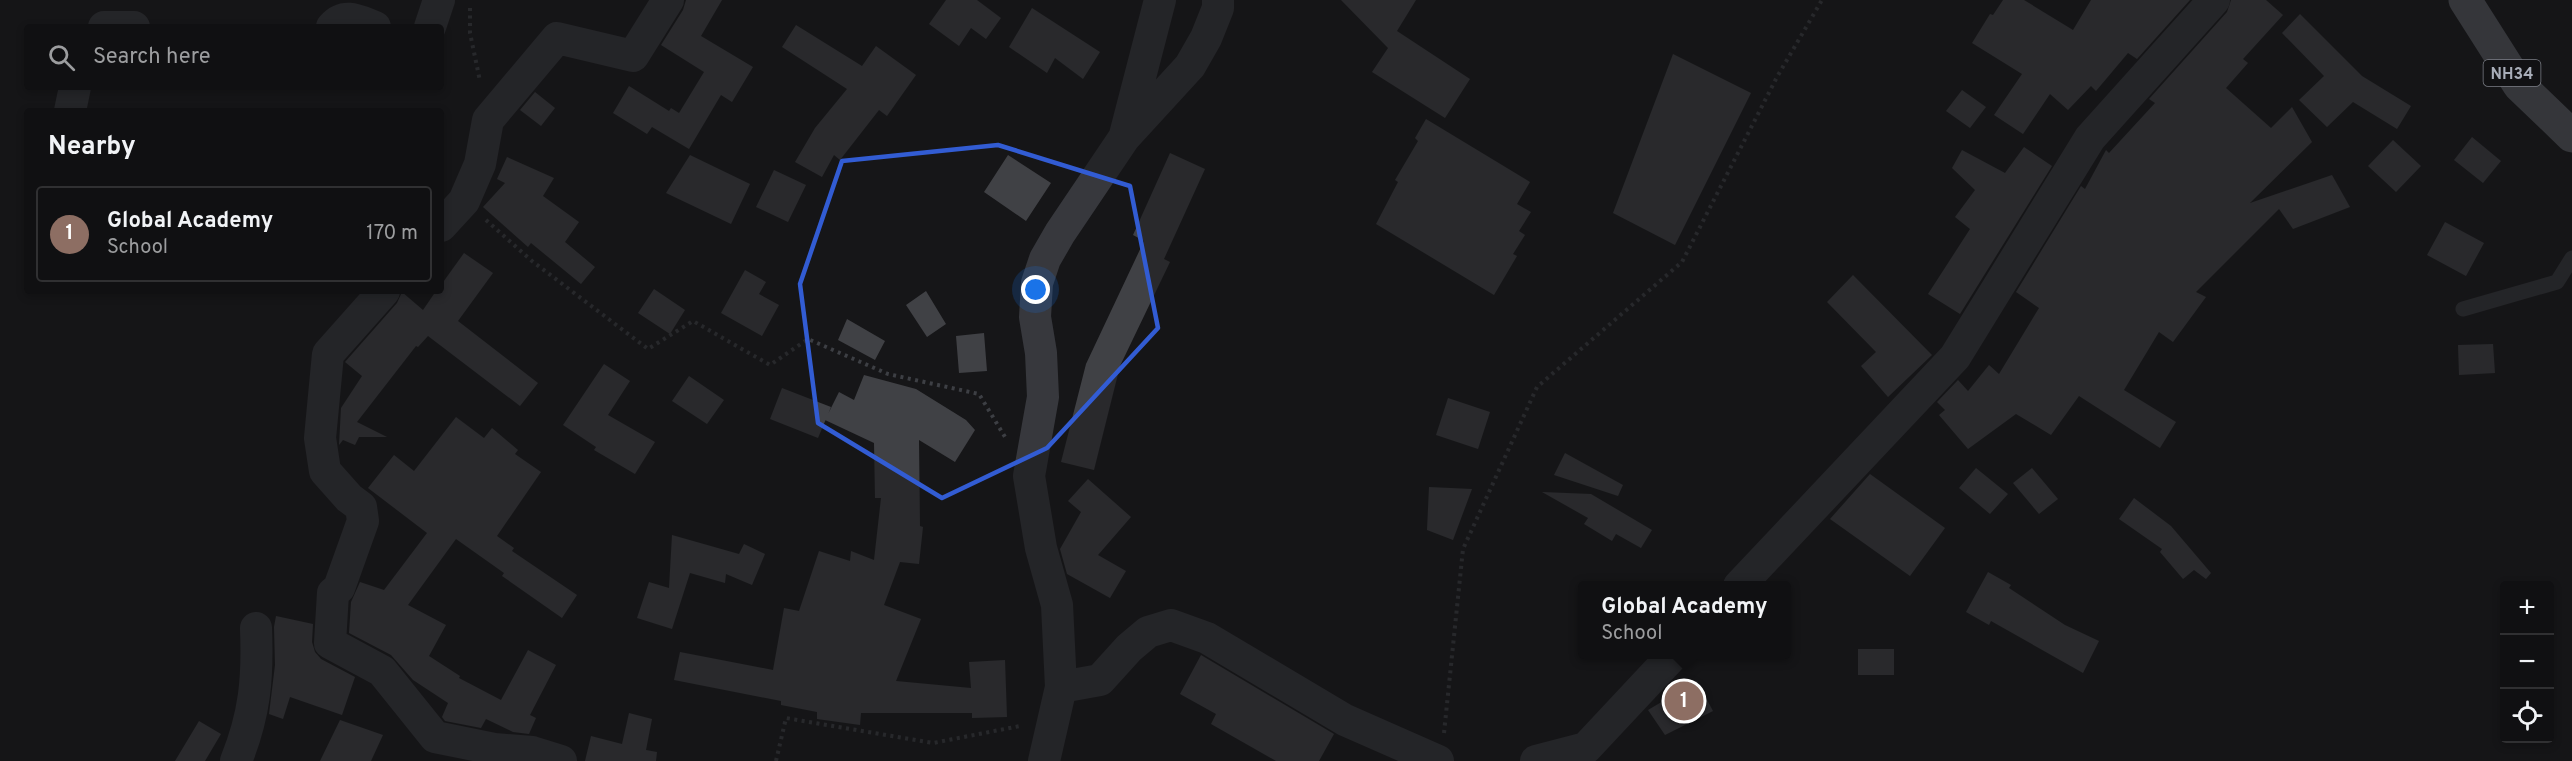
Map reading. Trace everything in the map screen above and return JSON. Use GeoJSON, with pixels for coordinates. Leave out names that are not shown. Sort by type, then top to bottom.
{"type":"FeatureCollection","features":[{"type":"Feature","properties":{"kind":"highway","name":"NH34"},"geometry":{"type":"LineString","coordinates":[[2465,0],[2519,85],[2572,136]]}},
{"type":"Feature","properties":{"kind":"street"},"geometry":{"type":"LineString","coordinates":[[431,24],[439,0]]}},
{"type":"Feature","properties":{"kind":"street"},"geometry":{"type":"LineString","coordinates":[[444,223],[464,201],[480,164],[488,120],[558,38],[633,56],[668,0]]}},
{"type":"Feature","properties":{"kind":"street"},"geometry":{"type":"LineString","coordinates":[[1124,138],[1160,0]]}},
{"type":"Feature","properties":{"kind":"street"},"geometry":{"type":"LineString","coordinates":[[1044,761],[1061,687],[1057,605],[1041,548],[1029,476],[1043,397],[1041,353],[1035,317],[1037,283],[1045,259],[1060,233],[1124,138],[1190,66],[1206,38],[1218,8],[1218,0]]}},
{"type":"Feature","properties":{"kind":"street"},"geometry":{"type":"LineString","coordinates":[[1743,581],[1955,357],[2090,138],[2214,0]]}},
{"type":"Feature","properties":{"kind":"street"},"geometry":{"type":"LineString","coordinates":[[335,24],[338,20],[349,17],[367,24]]}},
{"type":"Feature","properties":{"kind":"street"},"geometry":{"type":"LineString","coordinates":[[71,108],[74,90]]}},
{"type":"Feature","properties":{"kind":"street"},"geometry":{"type":"LineString","coordinates":[[381,294],[328,354],[320,438],[325,471],[349,498],[361,507],[363,521],[339,588],[333,593],[330,643],[382,671],[435,736],[540,758]]}},
{"type":"Feature","properties":{"kind":"street"},"geometry":{"type":"LineString","coordinates":[[1061,687],[1100,680],[1129,648],[1148,632],[1171,625],[1208,638],[1345,720],[1441,749]]}},
{"type":"Feature","properties":{"kind":"street"},"geometry":{"type":"LineString","coordinates":[[236,761],[249,728],[258,672],[256,628]]}},
{"type":"Feature","properties":{"kind":"street"},"geometry":{"type":"LineString","coordinates":[[1536,761],[1586,748],[1669,659]]}},
{"type":"Feature","properties":{"kind":"lane"},"geometry":{"type":"LineString","coordinates":[[2463,309],[2557,282],[2572,258]]}},
{"type":"Feature","properties":{"kind":"path"},"geometry":{"type":"LineString","coordinates":[[470,0],[471,33],[488,120]]}},
{"type":"Feature","properties":{"kind":"path"},"geometry":{"type":"LineString","coordinates":[[1441,749],[1463,549],[1537,387],[1682,262],[1778,77],[1822,0]]}},
{"type":"Feature","properties":{"kind":"path"},"geometry":{"type":"LineString","coordinates":[[464,201],[532,261],[648,349],[693,321],[770,365],[808,339],[888,374],[979,394],[1029,476]]}},
{"type":"Feature","properties":{"kind":"path"},"geometry":{"type":"LineString","coordinates":[[776,761],[786,718],[933,743],[1020,726],[1023,715]]}},
{"type":"Feature","properties":{"kind":"highlighted area"},"geometry":{"type":"Polygon","coordinates":[[[998,145],[1130,186],[1158,328],[1047,448],[942,498],[818,423],[800,284],[842,161],[998,145]]]}},
{"type":"Feature","properties":{"kind":"building"},"geometry":{"type":"Polygon","coordinates":[[[686,0],[722,0],[701,36],[753,67],[732,102],[721,95],[689,149],[652,127],[647,134],[613,113],[629,86],[669,111],[671,108],[679,113],[704,72],[661,45],[683,10],[686,0]]]}},
{"type":"Feature","properties":{"kind":"building"},"geometry":{"type":"Polygon","coordinates":[[[946,0],[977,0],[1001,18],[986,39],[971,28],[959,46],[929,24],[946,0]]]}},
{"type":"Feature","properties":{"kind":"building"},"geometry":{"type":"Polygon","coordinates":[[[1341,0],[1416,0],[1397,31],[1470,79],[1445,118],[1372,72],[1388,48],[1341,0]]]}},
{"type":"Feature","properties":{"kind":"building"},"geometry":{"type":"Polygon","coordinates":[[[2003,0],[2024,0],[2073,30],[2091,0],[2190,0],[2137,59],[2128,53],[2096,91],[2091,86],[2068,110],[2050,94],[2023,134],[1994,115],[2022,74],[1972,43],[1990,14],[1993,15],[2003,0]]]}},
{"type":"Feature","properties":{"kind":"building"},"geometry":{"type":"Polygon","coordinates":[[[2231,0],[2266,0],[2283,15],[2243,59],[2248,63],[2226,88],[2271,128],[2292,107],[2312,142],[2250,203],[2332,175],[2350,207],[2293,229],[2279,209],[2196,292],[2206,297],[2173,342],[2159,332],[2124,390],[2176,422],[2160,448],[2079,396],[2051,435],[2016,414],[1968,449],[1939,415],[1945,410],[1937,402],[1958,380],[1968,391],[1989,365],[1999,374],[2039,308],[2016,292],[2081,186],[2085,189],[2106,150],[2109,153],[2155,103],[2149,99],[2227,12],[2231,0]]]}},
{"type":"Feature","properties":{"kind":"building"},"geometry":{"type":"Polygon","coordinates":[[[1032,8],[1100,52],[1083,79],[1055,58],[1047,73],[1009,47],[1032,8]]]}},
{"type":"Feature","properties":{"kind":"building"},"geometry":{"type":"Polygon","coordinates":[[[2300,14],[2362,76],[2411,106],[2397,129],[2353,102],[2327,127],[2299,100],[2324,76],[2282,33],[2300,14]]]}},
{"type":"Feature","properties":{"kind":"building"},"geometry":{"type":"Polygon","coordinates":[[[796,25],[862,66],[876,46],[916,75],[887,116],[879,110],[840,160],[834,155],[822,177],[795,162],[815,128],[847,89],[782,47],[796,25]]]}},
{"type":"Feature","properties":{"kind":"building"},"geometry":{"type":"Polygon","coordinates":[[[1673,54],[1751,93],[1675,245],[1613,213],[1673,54]]]}},
{"type":"Feature","properties":{"kind":"building"},"geometry":{"type":"Polygon","coordinates":[[[1962,90],[1986,107],[1970,128],[1946,111],[1962,90]]]}},
{"type":"Feature","properties":{"kind":"building"},"geometry":{"type":"Polygon","coordinates":[[[535,92],[555,108],[541,126],[520,110],[535,92]]]}},
{"type":"Feature","properties":{"kind":"building"},"geometry":{"type":"Polygon","coordinates":[[[1426,119],[1530,182],[1517,204],[1531,212],[1519,231],[1525,235],[1513,254],[1517,256],[1494,295],[1376,224],[1398,182],[1395,180],[1418,141],[1415,138],[1426,119]]]}},
{"type":"Feature","properties":{"kind":"building"},"geometry":{"type":"Polygon","coordinates":[[[2472,137],[2501,161],[2483,183],[2454,160],[2472,137]]]}},
{"type":"Feature","properties":{"kind":"building"},"geometry":{"type":"Polygon","coordinates":[[[2393,140],[2421,166],[2396,192],[2368,166],[2393,140]]]}},
{"type":"Feature","properties":{"kind":"building"},"geometry":{"type":"Polygon","coordinates":[[[2024,147],[2052,166],[1960,314],[1928,294],[1970,229],[1955,217],[1975,190],[1952,168],[1962,150],[2005,173],[2024,147]]]}},
{"type":"Feature","properties":{"kind":"building"},"geometry":{"type":"Polygon","coordinates":[[[1170,153],[1205,169],[1164,259],[1170,262],[1120,366],[1094,470],[1061,462],[1086,364],[1144,241],[1133,235],[1170,153]]]}},
{"type":"Feature","properties":{"kind":"building"},"geometry":{"type":"Polygon","coordinates":[[[690,155],[750,184],[731,224],[666,193],[690,155]]]}},
{"type":"Feature","properties":{"kind":"building"},"geometry":{"type":"Polygon","coordinates":[[[1008,155],[1051,183],[1026,221],[984,192],[1008,155]]]}},
{"type":"Feature","properties":{"kind":"building"},"geometry":{"type":"Polygon","coordinates":[[[507,157],[554,178],[543,196],[579,222],[565,242],[595,267],[581,284],[531,243],[528,247],[483,207],[505,183],[497,179],[507,157]]]}},
{"type":"Feature","properties":{"kind":"building"},"geometry":{"type":"Polygon","coordinates":[[[774,170],[806,185],[788,222],[756,207],[774,170]]]}},
{"type":"Feature","properties":{"kind":"building"},"geometry":{"type":"Polygon","coordinates":[[[2445,222],[2484,243],[2466,276],[2427,255],[2445,222]]]}},
{"type":"Feature","properties":{"kind":"building"},"geometry":{"type":"Polygon","coordinates":[[[464,253],[493,273],[458,321],[538,383],[520,406],[428,336],[418,347],[416,346],[357,422],[387,437],[359,437],[355,445],[343,440],[339,445],[341,408],[362,376],[345,362],[397,303],[401,294],[404,294],[423,310],[434,294],[444,294],[444,281],[464,253]]]}},
{"type":"Feature","properties":{"kind":"building"},"geometry":{"type":"Polygon","coordinates":[[[745,270],[766,282],[759,294],[779,305],[762,336],[721,313],[745,270]]]}},
{"type":"Feature","properties":{"kind":"building"},"geometry":{"type":"Polygon","coordinates":[[[1853,275],[1932,355],[1888,397],[1861,366],[1876,352],[1827,302],[1853,275]]]}},
{"type":"Feature","properties":{"kind":"building"},"geometry":{"type":"Polygon","coordinates":[[[654,289],[685,310],[670,334],[638,313],[654,289]]]}},
{"type":"Feature","properties":{"kind":"building"},"geometry":{"type":"Polygon","coordinates":[[[926,291],[946,324],[927,337],[906,305],[926,291]]]}},
{"type":"Feature","properties":{"kind":"building"},"geometry":{"type":"Polygon","coordinates":[[[847,319],[885,341],[875,360],[838,340],[847,319]]]}},
{"type":"Feature","properties":{"kind":"building"},"geometry":{"type":"Polygon","coordinates":[[[984,333],[987,371],[959,373],[956,336],[984,333]]]}},
{"type":"Feature","properties":{"kind":"building"},"geometry":{"type":"Polygon","coordinates":[[[2493,344],[2495,373],[2459,375],[2458,345],[2493,344]]]}},
{"type":"Feature","properties":{"kind":"building"},"geometry":{"type":"Polygon","coordinates":[[[604,364],[630,381],[608,415],[655,442],[635,474],[594,450],[596,447],[563,425],[604,364]]]}},
{"type":"Feature","properties":{"kind":"building"},"geometry":{"type":"Polygon","coordinates":[[[864,375],[916,389],[966,420],[975,430],[955,462],[919,440],[920,526],[923,527],[919,564],[900,562],[884,605],[921,619],[896,681],[971,688],[969,662],[1005,660],[1007,717],[972,718],[972,713],[861,713],[860,725],[817,719],[817,712],[781,705],[781,701],[674,680],[680,652],[773,670],[784,608],[799,611],[819,551],[850,561],[851,551],[874,560],[881,498],[875,498],[874,443],[825,420],[839,392],[854,400],[864,375]]]}},
{"type":"Feature","properties":{"kind":"building"},"geometry":{"type":"Polygon","coordinates":[[[689,376],[724,400],[707,424],[672,401],[689,376]]]}},
{"type":"Feature","properties":{"kind":"building"},"geometry":{"type":"Polygon","coordinates":[[[782,388],[831,407],[818,438],[770,419],[782,388]]]}},
{"type":"Feature","properties":{"kind":"building"},"geometry":{"type":"Polygon","coordinates":[[[1448,398],[1490,412],[1478,449],[1436,435],[1448,398]]]}},
{"type":"Feature","properties":{"kind":"building"},"geometry":{"type":"Polygon","coordinates":[[[456,417],[484,438],[492,428],[518,450],[515,454],[541,472],[497,536],[514,548],[512,551],[577,595],[562,618],[502,576],[504,573],[456,539],[408,605],[446,625],[429,656],[460,676],[459,678],[501,700],[528,650],[556,665],[530,715],[536,718],[529,734],[513,732],[486,719],[481,728],[445,721],[442,717],[448,703],[413,680],[391,655],[349,633],[351,602],[360,582],[384,590],[427,533],[368,488],[394,455],[414,471],[456,417]]]}},
{"type":"Feature","properties":{"kind":"building"},"geometry":{"type":"Polygon","coordinates":[[[1565,453],[1623,485],[1618,496],[1554,475],[1565,453]]]}},
{"type":"Feature","properties":{"kind":"building"},"geometry":{"type":"Polygon","coordinates":[[[1976,468],[2008,494],[1990,514],[1959,488],[1976,468]]]}},
{"type":"Feature","properties":{"kind":"building"},"geometry":{"type":"Polygon","coordinates":[[[2032,468],[2058,499],[2039,514],[2013,483],[2032,468]]]}},
{"type":"Feature","properties":{"kind":"building"},"geometry":{"type":"Polygon","coordinates":[[[1870,474],[1945,528],[1910,576],[1830,519],[1870,474]]]}},
{"type":"Feature","properties":{"kind":"building"},"geometry":{"type":"Polygon","coordinates":[[[1088,479],[1131,517],[1098,555],[1126,571],[1110,598],[1067,574],[1060,549],[1081,512],[1068,501],[1088,479]]]}},
{"type":"Feature","properties":{"kind":"building"},"geometry":{"type":"Polygon","coordinates":[[[1429,487],[1472,489],[1453,540],[1427,530],[1429,487]]]}},
{"type":"Feature","properties":{"kind":"building"},"geometry":{"type":"Polygon","coordinates":[[[1542,492],[1591,494],[1652,530],[1641,548],[1616,534],[1612,541],[1584,524],[1588,518],[1542,492]]]}},
{"type":"Feature","properties":{"kind":"building"},"geometry":{"type":"Polygon","coordinates":[[[2134,498],[2171,526],[2211,573],[2206,579],[2194,570],[2183,579],[2160,552],[2162,549],[2119,519],[2134,498]]]}},
{"type":"Feature","properties":{"kind":"building"},"geometry":{"type":"Polygon","coordinates":[[[672,535],[739,554],[744,544],[765,554],[752,585],[726,574],[725,583],[690,573],[672,629],[637,618],[649,582],[669,588],[672,535]]]}},
{"type":"Feature","properties":{"kind":"building"},"geometry":{"type":"Polygon","coordinates":[[[1988,572],[2011,585],[2009,588],[2065,625],[2099,641],[2083,673],[1991,621],[1989,625],[1966,612],[1988,572]]]}},
{"type":"Feature","properties":{"kind":"building"},"geometry":{"type":"Polygon","coordinates":[[[276,616],[313,624],[312,642],[315,652],[321,659],[355,677],[342,715],[290,697],[283,719],[269,714],[275,665],[276,616]]]}},
{"type":"Feature","properties":{"kind":"building"},"geometry":{"type":"Polygon","coordinates":[[[1858,649],[1894,649],[1894,675],[1858,675],[1858,649]]]}},
{"type":"Feature","properties":{"kind":"building"},"geometry":{"type":"Polygon","coordinates":[[[1201,655],[1334,734],[1319,761],[1276,761],[1211,724],[1216,714],[1180,694],[1201,655]]]}},
{"type":"Feature","properties":{"kind":"building"},"geometry":{"type":"Polygon","coordinates":[[[1697,681],[1713,711],[1665,735],[1648,710],[1697,681]]]}},
{"type":"Feature","properties":{"kind":"building"},"geometry":{"type":"Polygon","coordinates":[[[629,713],[652,719],[646,750],[657,752],[656,761],[585,761],[591,736],[622,744],[629,713]]]}},
{"type":"Feature","properties":{"kind":"building"},"geometry":{"type":"Polygon","coordinates":[[[340,720],[383,735],[371,761],[320,761],[340,720]]]}},
{"type":"Feature","properties":{"kind":"building"},"geometry":{"type":"Polygon","coordinates":[[[199,721],[221,734],[205,761],[175,761],[199,721]]]}},
{"type":"Feature","properties":{"kind":"place","name":"Global Academy"},"geometry":{"type":"Point","coordinates":[1684,701]}}]}
